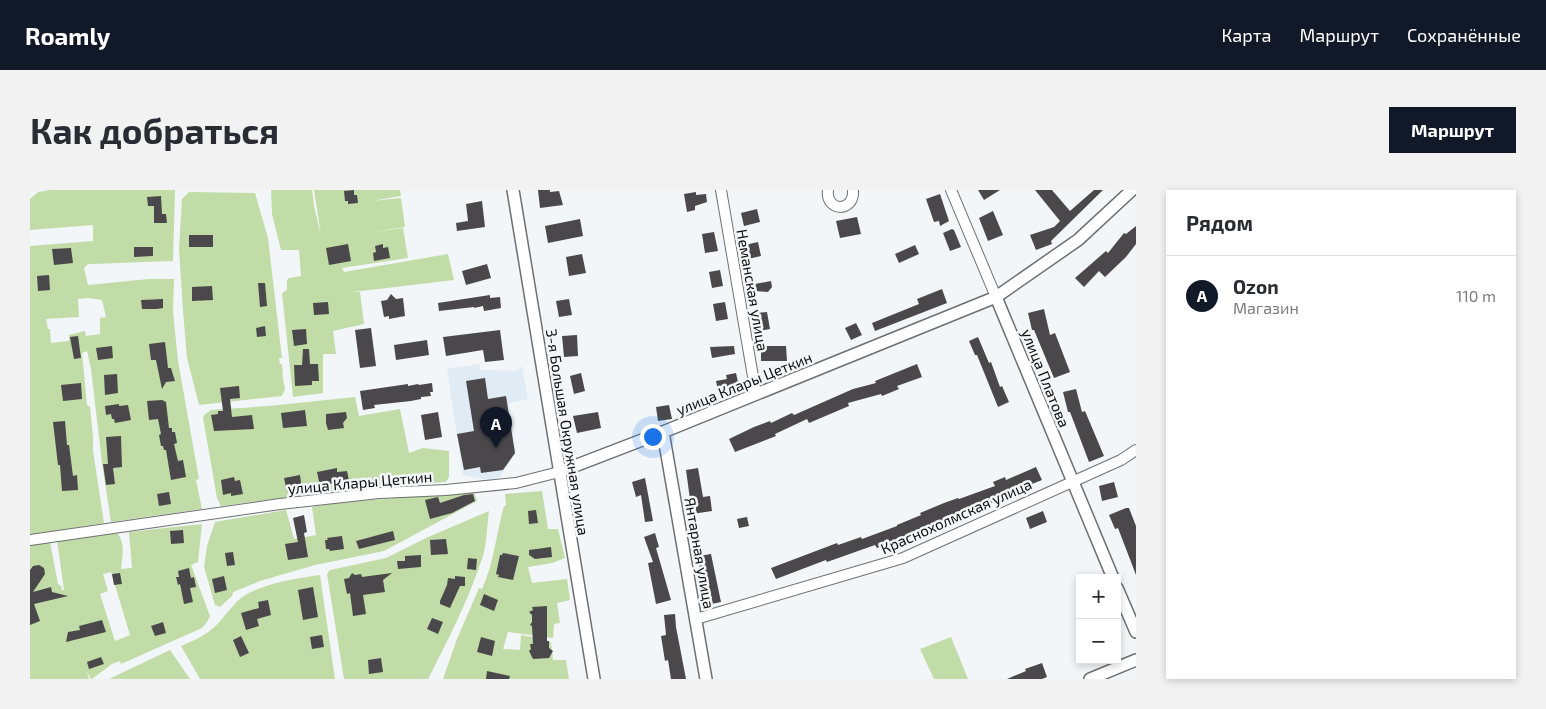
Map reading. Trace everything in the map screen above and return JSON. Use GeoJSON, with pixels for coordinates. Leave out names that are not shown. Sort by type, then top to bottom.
{"type":"FeatureCollection","features":[{"type":"Feature","properties":{"kind":"street","name":"3-я Большая Окружная улица"},"geometry":{"type":"LineString","coordinates":[[513,190],[594,679]]}},
{"type":"Feature","properties":{"kind":"street","name":"Неманская улица"},"geometry":{"type":"LineString","coordinates":[[721,190],[756,394]]}},
{"type":"Feature","properties":{"kind":"street"},"geometry":{"type":"LineString","coordinates":[[828,190],[827,195],[830,202],[842,207],[852,200],[853,190]]}},
{"type":"Feature","properties":{"kind":"street","name":"улица Платова"},"geometry":{"type":"LineString","coordinates":[[951,190],[1111,574]]}},
{"type":"Feature","properties":{"kind":"street","name":"улица Клары Цеткин"},"geometry":{"type":"LineString","coordinates":[[30,540],[280,504],[379,493],[446,490],[516,483],[559,472],[663,432],[996,297],[1078,240],[1132,190]]}},
{"type":"Feature","properties":{"kind":"street","name":"Янтарная улица"},"geometry":{"type":"LineString","coordinates":[[663,432],[706,679]]}},
{"type":"Feature","properties":{"kind":"street","name":"Краснохолмская улица"},"geometry":{"type":"LineString","coordinates":[[696,619],[903,558],[1121,460],[1136,450]]}},
{"type":"Feature","properties":{"kind":"street"},"geometry":{"type":"LineString","coordinates":[[1121,597],[1136,632]]}},
{"type":"Feature","properties":{"kind":"street"},"geometry":{"type":"LineString","coordinates":[[1090,679],[1136,660]]}},
{"type":"Feature","properties":{"kind":"shaded area"},"geometry":{"type":"Polygon","coordinates":[[[480,364],[480,370],[515,371],[522,366],[528,399],[509,403],[516,454],[500,477],[490,480],[463,475],[447,369],[480,364]]]}},
{"type":"Feature","properties":{"kind":"green space"},"geometry":{"type":"Polygon","coordinates":[[[50,190],[175,190],[173,261],[88,264],[84,268],[88,285],[149,279],[174,279],[173,311],[178,361],[199,479],[196,480],[202,509],[111,522],[87,351],[82,353],[87,405],[90,407],[93,451],[104,523],[30,535],[30,246],[93,241],[93,225],[30,230],[30,199],[38,192],[50,190]],[[78,299],[79,317],[46,319],[48,329],[50,329],[51,343],[69,341],[69,335],[85,331],[86,336],[100,334],[100,318],[106,317],[102,300],[78,299]]]}},
{"type":"Feature","properties":{"kind":"green space"},"geometry":{"type":"Polygon","coordinates":[[[271,190],[312,190],[321,235],[314,190],[400,190],[401,196],[372,201],[401,198],[405,227],[365,233],[403,228],[408,258],[342,268],[344,272],[448,254],[454,280],[353,292],[360,292],[364,324],[333,331],[336,354],[323,354],[323,393],[293,397],[282,293],[287,290],[287,280],[289,278],[301,276],[299,250],[281,250],[272,214],[271,190]]]}},
{"type":"Feature","properties":{"kind":"green space"},"geometry":{"type":"Polygon","coordinates":[[[189,192],[255,193],[268,238],[282,358],[279,358],[280,364],[282,364],[285,389],[282,396],[199,405],[187,358],[179,249],[182,199],[189,192]]]}},
{"type":"Feature","properties":{"kind":"green space"},"geometry":{"type":"Polygon","coordinates":[[[355,397],[359,416],[400,409],[409,453],[423,448],[449,451],[449,477],[446,482],[366,487],[221,506],[217,498],[204,415],[211,410],[355,397]]]}},
{"type":"Feature","properties":{"kind":"green space"},"geometry":{"type":"Polygon","coordinates":[[[474,491],[477,501],[384,551],[315,565],[260,581],[233,592],[232,596],[220,607],[215,605],[204,567],[207,546],[215,522],[286,510],[294,539],[316,535],[312,507],[474,491]]]}},
{"type":"Feature","properties":{"kind":"green space"},"geometry":{"type":"Polygon","coordinates":[[[542,491],[548,529],[558,529],[565,558],[552,563],[528,567],[532,583],[567,579],[570,600],[557,603],[560,623],[554,624],[553,638],[508,632],[503,649],[520,650],[521,635],[551,642],[553,660],[566,660],[569,679],[443,679],[457,639],[479,588],[482,589],[486,579],[504,506],[506,506],[505,494],[542,491]]]}},
{"type":"Feature","properties":{"kind":"green space"},"geometry":{"type":"Polygon","coordinates":[[[489,511],[483,556],[458,619],[428,679],[344,679],[327,574],[330,570],[386,558],[426,538],[489,511]]]}},
{"type":"Feature","properties":{"kind":"green space"},"geometry":{"type":"Polygon","coordinates":[[[202,524],[198,562],[191,565],[210,616],[207,622],[202,628],[121,664],[120,661],[112,664],[92,679],[87,672],[89,679],[30,679],[30,545],[50,542],[58,584],[64,590],[57,540],[117,533],[122,541],[121,569],[132,568],[129,532],[202,524]],[[111,572],[103,574],[108,591],[100,594],[115,641],[130,635],[111,572]]]}},
{"type":"Feature","properties":{"kind":"green space"},"geometry":{"type":"Polygon","coordinates":[[[320,575],[335,679],[200,679],[181,646],[209,632],[241,598],[249,593],[279,582],[320,575]]]}},
{"type":"Feature","properties":{"kind":"green space"},"geometry":{"type":"Polygon","coordinates":[[[951,637],[968,679],[934,679],[920,649],[951,637]]]}},
{"type":"Feature","properties":{"kind":"green space"},"geometry":{"type":"Polygon","coordinates":[[[170,650],[190,679],[109,679],[170,650]]]}},
{"type":"Feature","properties":{"kind":"building"},"geometry":{"type":"Polygon","coordinates":[[[354,190],[358,203],[348,204],[348,201],[345,201],[344,191],[354,190]]]}},
{"type":"Feature","properties":{"kind":"building"},"geometry":{"type":"Polygon","coordinates":[[[538,190],[559,191],[563,205],[540,208],[538,190]]]}},
{"type":"Feature","properties":{"kind":"building"},"geometry":{"type":"Polygon","coordinates":[[[978,190],[1000,190],[984,200],[978,190]]]}},
{"type":"Feature","properties":{"kind":"building"},"geometry":{"type":"Polygon","coordinates":[[[1035,190],[1052,190],[1070,211],[1094,190],[1103,190],[1051,241],[1052,244],[1036,250],[1030,235],[1054,227],[1060,221],[1035,190]]]}},
{"type":"Feature","properties":{"kind":"building"},"geometry":{"type":"Polygon","coordinates":[[[696,192],[696,195],[706,194],[707,202],[695,206],[695,210],[687,212],[684,194],[696,192]]]}},
{"type":"Feature","properties":{"kind":"building"},"geometry":{"type":"Polygon","coordinates":[[[940,194],[949,221],[940,226],[939,221],[934,222],[926,199],[940,194]]]}},
{"type":"Feature","properties":{"kind":"building"},"geometry":{"type":"Polygon","coordinates":[[[161,196],[162,214],[166,214],[167,223],[154,223],[154,206],[148,206],[147,197],[161,196]]]}},
{"type":"Feature","properties":{"kind":"building"},"geometry":{"type":"Polygon","coordinates":[[[482,201],[485,227],[457,231],[456,223],[468,221],[466,204],[482,201]]]}},
{"type":"Feature","properties":{"kind":"building"},"geometry":{"type":"Polygon","coordinates":[[[757,209],[760,222],[744,226],[741,213],[757,209]]]}},
{"type":"Feature","properties":{"kind":"building"},"geometry":{"type":"Polygon","coordinates":[[[993,211],[1003,235],[988,241],[979,218],[993,211]]]}},
{"type":"Feature","properties":{"kind":"building"},"geometry":{"type":"Polygon","coordinates":[[[857,217],[861,234],[840,238],[836,221],[857,217]]]}},
{"type":"Feature","properties":{"kind":"building"},"geometry":{"type":"Polygon","coordinates":[[[580,219],[583,236],[548,243],[545,226],[580,219]]]}},
{"type":"Feature","properties":{"kind":"building"},"geometry":{"type":"Polygon","coordinates":[[[1136,226],[1136,244],[1126,257],[1105,277],[1099,271],[1084,287],[1075,278],[1106,251],[1108,253],[1124,233],[1126,234],[1136,226]]]}},
{"type":"Feature","properties":{"kind":"building"},"geometry":{"type":"Polygon","coordinates":[[[952,229],[961,247],[950,251],[943,233],[952,229]]]}},
{"type":"Feature","properties":{"kind":"building"},"geometry":{"type":"Polygon","coordinates":[[[714,232],[718,251],[705,253],[702,234],[714,232]]]}},
{"type":"Feature","properties":{"kind":"building"},"geometry":{"type":"Polygon","coordinates":[[[189,235],[213,235],[213,247],[189,247],[189,235]]]}},
{"type":"Feature","properties":{"kind":"building"},"geometry":{"type":"Polygon","coordinates":[[[758,242],[761,256],[748,259],[745,245],[758,242]]]}},
{"type":"Feature","properties":{"kind":"building"},"geometry":{"type":"Polygon","coordinates":[[[348,244],[351,261],[329,265],[326,248],[348,244]]]}},
{"type":"Feature","properties":{"kind":"building"},"geometry":{"type":"Polygon","coordinates":[[[383,244],[383,248],[388,247],[390,258],[374,261],[373,253],[376,252],[375,246],[383,244]]]}},
{"type":"Feature","properties":{"kind":"building"},"geometry":{"type":"Polygon","coordinates":[[[915,245],[919,254],[899,263],[895,254],[915,245]]]}},
{"type":"Feature","properties":{"kind":"building"},"geometry":{"type":"Polygon","coordinates":[[[134,247],[153,247],[153,256],[134,257],[134,247]]]}},
{"type":"Feature","properties":{"kind":"building"},"geometry":{"type":"Polygon","coordinates":[[[71,248],[73,263],[54,265],[52,249],[71,248]]]}},
{"type":"Feature","properties":{"kind":"building"},"geometry":{"type":"Polygon","coordinates":[[[582,254],[586,273],[569,276],[566,257],[582,254]]]}},
{"type":"Feature","properties":{"kind":"building"},"geometry":{"type":"Polygon","coordinates":[[[487,264],[491,278],[466,285],[462,271],[487,264]]]}},
{"type":"Feature","properties":{"kind":"building"},"geometry":{"type":"Polygon","coordinates":[[[720,270],[723,286],[712,288],[709,272],[720,270]]]}},
{"type":"Feature","properties":{"kind":"building"},"geometry":{"type":"Polygon","coordinates":[[[49,275],[50,290],[38,291],[37,276],[49,275]]]}},
{"type":"Feature","properties":{"kind":"building"},"geometry":{"type":"Polygon","coordinates":[[[771,281],[772,287],[768,292],[756,291],[755,284],[771,281]]]}},
{"type":"Feature","properties":{"kind":"building"},"geometry":{"type":"Polygon","coordinates":[[[258,283],[265,283],[267,306],[260,307],[258,283]]]}},
{"type":"Feature","properties":{"kind":"building"},"geometry":{"type":"Polygon","coordinates":[[[212,286],[213,300],[192,301],[192,287],[212,286]]]}},
{"type":"Feature","properties":{"kind":"building"},"geometry":{"type":"Polygon","coordinates":[[[942,289],[947,303],[875,331],[872,323],[919,304],[917,299],[942,289]]]}},
{"type":"Feature","properties":{"kind":"building"},"geometry":{"type":"Polygon","coordinates":[[[391,294],[396,299],[403,298],[405,316],[389,319],[389,316],[384,317],[381,301],[387,300],[391,294]]]}},
{"type":"Feature","properties":{"kind":"building"},"geometry":{"type":"Polygon","coordinates":[[[490,295],[490,298],[500,297],[501,308],[484,311],[483,306],[439,311],[438,303],[490,295]]]}},
{"type":"Feature","properties":{"kind":"building"},"geometry":{"type":"Polygon","coordinates":[[[163,299],[163,308],[142,309],[141,300],[163,299]]]}},
{"type":"Feature","properties":{"kind":"building"},"geometry":{"type":"Polygon","coordinates":[[[569,299],[572,315],[559,317],[556,301],[569,299]]]}},
{"type":"Feature","properties":{"kind":"building"},"geometry":{"type":"Polygon","coordinates":[[[328,302],[329,314],[314,315],[313,303],[328,302]]]}},
{"type":"Feature","properties":{"kind":"building"},"geometry":{"type":"Polygon","coordinates":[[[725,302],[728,319],[716,321],[713,304],[725,302]]]}},
{"type":"Feature","properties":{"kind":"building"},"geometry":{"type":"Polygon","coordinates":[[[1044,309],[1050,335],[1055,333],[1070,372],[1054,378],[1034,330],[1032,330],[1028,313],[1044,309]]]}},
{"type":"Feature","properties":{"kind":"building"},"geometry":{"type":"Polygon","coordinates":[[[767,312],[770,329],[759,331],[756,313],[767,312]]]}},
{"type":"Feature","properties":{"kind":"building"},"geometry":{"type":"Polygon","coordinates":[[[856,323],[862,335],[851,340],[845,328],[856,323]]]}},
{"type":"Feature","properties":{"kind":"building"},"geometry":{"type":"Polygon","coordinates":[[[265,326],[266,336],[257,337],[256,328],[265,326]]]}},
{"type":"Feature","properties":{"kind":"building"},"geometry":{"type":"Polygon","coordinates":[[[371,328],[376,366],[360,368],[355,330],[371,328]]]}},
{"type":"Feature","properties":{"kind":"building"},"geometry":{"type":"Polygon","coordinates":[[[306,329],[307,344],[294,346],[292,330],[306,329]]]}},
{"type":"Feature","properties":{"kind":"building"},"geometry":{"type":"Polygon","coordinates":[[[500,330],[504,360],[485,362],[483,350],[446,356],[443,337],[500,330]]]}},
{"type":"Feature","properties":{"kind":"building"},"geometry":{"type":"Polygon","coordinates":[[[577,335],[578,356],[564,357],[562,336],[577,335]]]}},
{"type":"Feature","properties":{"kind":"building"},"geometry":{"type":"Polygon","coordinates":[[[78,336],[81,358],[74,359],[70,337],[78,336]]]}},
{"type":"Feature","properties":{"kind":"building"},"geometry":{"type":"Polygon","coordinates":[[[978,337],[989,363],[991,362],[1000,387],[1002,386],[1009,402],[998,407],[977,355],[975,355],[969,341],[978,337]]]}},
{"type":"Feature","properties":{"kind":"building"},"geometry":{"type":"Polygon","coordinates":[[[427,340],[429,355],[396,360],[394,345],[427,340]]]}},
{"type":"Feature","properties":{"kind":"building"},"geometry":{"type":"Polygon","coordinates":[[[165,342],[168,368],[171,368],[175,381],[166,382],[162,389],[156,360],[151,360],[149,344],[165,342]]]}},
{"type":"Feature","properties":{"kind":"building"},"geometry":{"type":"Polygon","coordinates":[[[112,346],[113,358],[98,360],[96,348],[112,346]]]}},
{"type":"Feature","properties":{"kind":"building"},"geometry":{"type":"Polygon","coordinates":[[[734,346],[735,354],[712,358],[710,347],[734,346]]]}},
{"type":"Feature","properties":{"kind":"building"},"geometry":{"type":"Polygon","coordinates":[[[761,346],[786,346],[787,361],[761,361],[761,346]]]}},
{"type":"Feature","properties":{"kind":"building"},"geometry":{"type":"Polygon","coordinates":[[[303,349],[309,349],[310,364],[318,364],[319,381],[312,381],[312,385],[295,386],[294,365],[302,365],[303,349]]]}},
{"type":"Feature","properties":{"kind":"building"},"geometry":{"type":"Polygon","coordinates":[[[917,364],[922,377],[897,386],[899,389],[882,396],[881,394],[848,403],[849,406],[809,423],[807,419],[775,434],[776,436],[735,452],[729,439],[770,421],[771,423],[792,413],[794,415],[853,389],[876,383],[875,381],[917,364]]]}},
{"type":"Feature","properties":{"kind":"building"},"geometry":{"type":"Polygon","coordinates":[[[581,373],[585,391],[574,394],[570,376],[581,373]]]}},
{"type":"Feature","properties":{"kind":"building"},"geometry":{"type":"Polygon","coordinates":[[[736,373],[740,391],[719,395],[716,381],[727,379],[726,375],[736,373]]]}},
{"type":"Feature","properties":{"kind":"building"},"geometry":{"type":"Polygon","coordinates":[[[117,374],[118,393],[105,395],[104,375],[117,374]]]}},
{"type":"Feature","properties":{"kind":"building"},"geometry":{"type":"Polygon","coordinates":[[[485,378],[488,399],[506,396],[515,453],[503,470],[481,473],[480,467],[464,470],[457,434],[474,431],[466,381],[485,378]]]}},
{"type":"Feature","properties":{"kind":"building"},"geometry":{"type":"Polygon","coordinates":[[[81,383],[82,399],[63,401],[61,385],[81,383]]]}},
{"type":"Feature","properties":{"kind":"building"},"geometry":{"type":"Polygon","coordinates":[[[432,383],[433,392],[430,392],[431,396],[411,401],[374,405],[375,408],[363,410],[360,391],[408,384],[408,386],[432,383]]]}},
{"type":"Feature","properties":{"kind":"building"},"geometry":{"type":"Polygon","coordinates":[[[239,386],[240,398],[230,399],[232,417],[252,415],[254,429],[214,431],[211,415],[218,414],[218,411],[223,411],[220,388],[239,386]]]}},
{"type":"Feature","properties":{"kind":"building"},"geometry":{"type":"Polygon","coordinates":[[[1076,389],[1082,412],[1085,411],[1104,456],[1089,462],[1070,412],[1068,412],[1063,392],[1076,389]]]}},
{"type":"Feature","properties":{"kind":"building"},"geometry":{"type":"Polygon","coordinates":[[[162,400],[166,402],[169,428],[172,428],[172,432],[175,432],[177,443],[174,444],[178,461],[183,460],[186,477],[171,480],[166,450],[161,446],[158,419],[149,420],[147,401],[162,400]]]}},
{"type":"Feature","properties":{"kind":"building"},"geometry":{"type":"Polygon","coordinates":[[[119,404],[119,406],[128,405],[131,420],[115,423],[111,414],[106,415],[105,406],[119,404]]]}},
{"type":"Feature","properties":{"kind":"building"},"geometry":{"type":"Polygon","coordinates":[[[669,405],[672,419],[658,421],[656,407],[669,405]]]}},
{"type":"Feature","properties":{"kind":"building"},"geometry":{"type":"Polygon","coordinates":[[[305,410],[307,426],[283,428],[281,413],[305,410]]]}},
{"type":"Feature","properties":{"kind":"building"},"geometry":{"type":"Polygon","coordinates":[[[346,412],[347,418],[343,423],[344,428],[328,430],[326,414],[346,412]]]}},
{"type":"Feature","properties":{"kind":"building"},"geometry":{"type":"Polygon","coordinates":[[[438,412],[442,437],[425,440],[421,415],[438,412]]]}},
{"type":"Feature","properties":{"kind":"building"},"geometry":{"type":"Polygon","coordinates":[[[598,412],[601,428],[577,433],[573,416],[598,412]]]}},
{"type":"Feature","properties":{"kind":"building"},"geometry":{"type":"Polygon","coordinates":[[[65,421],[67,445],[69,445],[73,476],[77,475],[78,490],[62,491],[53,422],[65,421]]]}},
{"type":"Feature","properties":{"kind":"building"},"geometry":{"type":"Polygon","coordinates":[[[121,436],[122,467],[113,468],[115,484],[106,485],[103,464],[108,464],[106,437],[121,436]]]}},
{"type":"Feature","properties":{"kind":"building"},"geometry":{"type":"Polygon","coordinates":[[[1036,467],[1042,480],[1012,492],[999,500],[938,522],[877,548],[875,545],[827,562],[826,560],[776,579],[771,568],[837,543],[838,545],[861,537],[862,539],[897,526],[921,515],[920,513],[944,503],[995,486],[993,482],[1005,477],[1006,480],[1036,467]]]}},
{"type":"Feature","properties":{"kind":"building"},"geometry":{"type":"Polygon","coordinates":[[[337,468],[337,472],[347,471],[349,481],[320,486],[317,472],[337,468]]]}},
{"type":"Feature","properties":{"kind":"building"},"geometry":{"type":"Polygon","coordinates":[[[698,468],[703,497],[710,496],[712,511],[692,514],[686,470],[698,468]]]}},
{"type":"Feature","properties":{"kind":"building"},"geometry":{"type":"Polygon","coordinates":[[[300,475],[302,490],[287,492],[284,478],[300,475]]]}},
{"type":"Feature","properties":{"kind":"building"},"geometry":{"type":"Polygon","coordinates":[[[234,477],[235,481],[240,480],[243,494],[231,496],[231,493],[223,495],[221,480],[234,477]]]}},
{"type":"Feature","properties":{"kind":"building"},"geometry":{"type":"Polygon","coordinates":[[[645,478],[653,521],[645,522],[641,495],[636,497],[632,482],[645,478]]]}},
{"type":"Feature","properties":{"kind":"building"},"geometry":{"type":"Polygon","coordinates":[[[1114,482],[1118,497],[1102,501],[1099,486],[1114,482]]]}},
{"type":"Feature","properties":{"kind":"building"},"geometry":{"type":"Polygon","coordinates":[[[169,492],[171,504],[159,506],[157,494],[169,492]]]}},
{"type":"Feature","properties":{"kind":"building"},"geometry":{"type":"Polygon","coordinates":[[[473,494],[475,501],[452,513],[430,519],[425,500],[438,497],[440,503],[473,494]]]}},
{"type":"Feature","properties":{"kind":"building"},"geometry":{"type":"Polygon","coordinates":[[[1129,508],[1136,526],[1136,575],[1118,528],[1115,529],[1109,515],[1129,508]]]}},
{"type":"Feature","properties":{"kind":"building"},"geometry":{"type":"Polygon","coordinates":[[[536,510],[538,523],[529,524],[528,511],[536,510]]]}},
{"type":"Feature","properties":{"kind":"building"},"geometry":{"type":"Polygon","coordinates":[[[1043,511],[1047,522],[1030,529],[1026,518],[1043,511]]]}},
{"type":"Feature","properties":{"kind":"building"},"geometry":{"type":"Polygon","coordinates":[[[304,515],[307,532],[304,533],[308,557],[288,560],[285,544],[298,542],[293,518],[304,515]]]}},
{"type":"Feature","properties":{"kind":"building"},"geometry":{"type":"Polygon","coordinates":[[[747,517],[749,526],[739,528],[737,519],[747,517]]]}},
{"type":"Feature","properties":{"kind":"building"},"geometry":{"type":"Polygon","coordinates":[[[183,530],[184,543],[171,544],[170,531],[183,530]]]}},
{"type":"Feature","properties":{"kind":"building"},"geometry":{"type":"Polygon","coordinates":[[[393,531],[395,540],[359,549],[356,541],[393,531]]]}},
{"type":"Feature","properties":{"kind":"building"},"geometry":{"type":"Polygon","coordinates":[[[655,533],[659,547],[656,548],[671,600],[656,604],[648,563],[653,562],[644,537],[655,533]]]}},
{"type":"Feature","properties":{"kind":"building"},"geometry":{"type":"Polygon","coordinates":[[[342,536],[344,549],[330,551],[326,549],[325,540],[328,540],[327,538],[342,536]]]}},
{"type":"Feature","properties":{"kind":"building"},"geometry":{"type":"Polygon","coordinates":[[[446,539],[448,554],[431,555],[430,540],[446,539]]]}},
{"type":"Feature","properties":{"kind":"building"},"geometry":{"type":"Polygon","coordinates":[[[551,547],[552,557],[535,559],[529,555],[529,550],[551,547]]]}},
{"type":"Feature","properties":{"kind":"building"},"geometry":{"type":"Polygon","coordinates":[[[233,552],[235,565],[227,566],[225,553],[233,552]]]}},
{"type":"Feature","properties":{"kind":"building"},"geometry":{"type":"Polygon","coordinates":[[[503,553],[519,556],[513,580],[498,577],[499,575],[496,574],[500,555],[503,553]]]}},
{"type":"Feature","properties":{"kind":"building"},"geometry":{"type":"Polygon","coordinates":[[[711,554],[721,602],[707,605],[699,556],[711,554]]]}},
{"type":"Feature","properties":{"kind":"building"},"geometry":{"type":"Polygon","coordinates":[[[421,555],[421,567],[398,569],[397,561],[405,561],[405,556],[421,555]]]}},
{"type":"Feature","properties":{"kind":"building"},"geometry":{"type":"Polygon","coordinates":[[[468,558],[477,559],[476,570],[467,569],[468,558]]]}},
{"type":"Feature","properties":{"kind":"building"},"geometry":{"type":"Polygon","coordinates":[[[39,565],[44,568],[45,574],[33,592],[51,587],[52,592],[68,596],[34,604],[40,621],[30,625],[30,570],[33,566],[39,565]]]}},
{"type":"Feature","properties":{"kind":"building"},"geometry":{"type":"Polygon","coordinates":[[[189,568],[191,578],[194,577],[196,587],[190,588],[193,602],[184,604],[180,584],[178,585],[176,577],[179,577],[178,571],[189,568]]]}},
{"type":"Feature","properties":{"kind":"building"},"geometry":{"type":"Polygon","coordinates":[[[120,573],[122,584],[114,585],[112,574],[120,573]]]}},
{"type":"Feature","properties":{"kind":"building"},"geometry":{"type":"Polygon","coordinates":[[[352,573],[355,575],[361,574],[362,577],[392,573],[383,580],[385,592],[363,595],[366,614],[353,616],[350,593],[347,594],[344,579],[349,578],[352,573]]]}},
{"type":"Feature","properties":{"kind":"building"},"geometry":{"type":"Polygon","coordinates":[[[224,576],[227,590],[215,593],[212,579],[224,576]]]}},
{"type":"Feature","properties":{"kind":"building"},"geometry":{"type":"Polygon","coordinates":[[[455,576],[465,577],[465,586],[460,586],[450,608],[440,604],[440,601],[448,578],[455,579],[455,576]]]}},
{"type":"Feature","properties":{"kind":"building"},"geometry":{"type":"Polygon","coordinates":[[[313,587],[318,617],[303,620],[298,590],[313,587]]]}},
{"type":"Feature","properties":{"kind":"building"},"geometry":{"type":"Polygon","coordinates":[[[484,594],[498,600],[494,611],[480,605],[484,594]]]}},
{"type":"Feature","properties":{"kind":"building"},"geometry":{"type":"Polygon","coordinates":[[[268,600],[271,615],[257,619],[259,626],[246,630],[241,613],[259,608],[258,602],[268,600]]]}},
{"type":"Feature","properties":{"kind":"building"},"geometry":{"type":"Polygon","coordinates":[[[547,606],[547,641],[549,641],[549,648],[553,651],[549,658],[533,659],[529,651],[531,649],[530,644],[533,644],[532,626],[530,625],[532,615],[529,612],[533,610],[532,607],[547,606]]]}},
{"type":"Feature","properties":{"kind":"building"},"geometry":{"type":"Polygon","coordinates":[[[675,614],[686,679],[671,679],[668,660],[665,661],[661,636],[666,635],[664,615],[675,614]]]}},
{"type":"Feature","properties":{"kind":"building"},"geometry":{"type":"Polygon","coordinates":[[[432,618],[443,622],[438,634],[427,629],[432,618]]]}},
{"type":"Feature","properties":{"kind":"building"},"geometry":{"type":"Polygon","coordinates":[[[102,620],[106,632],[66,642],[68,632],[80,630],[79,626],[102,620]]]}},
{"type":"Feature","properties":{"kind":"building"},"geometry":{"type":"Polygon","coordinates":[[[163,622],[166,633],[155,636],[151,626],[163,622]]]}},
{"type":"Feature","properties":{"kind":"building"},"geometry":{"type":"Polygon","coordinates":[[[322,635],[324,647],[312,649],[310,637],[322,635]]]}},
{"type":"Feature","properties":{"kind":"building"},"geometry":{"type":"Polygon","coordinates":[[[241,636],[249,653],[240,657],[233,640],[241,636]]]}},
{"type":"Feature","properties":{"kind":"building"},"geometry":{"type":"Polygon","coordinates":[[[481,637],[495,641],[492,656],[477,652],[481,637]]]}},
{"type":"Feature","properties":{"kind":"building"},"geometry":{"type":"Polygon","coordinates":[[[101,657],[104,664],[89,669],[87,662],[101,657]]]}},
{"type":"Feature","properties":{"kind":"building"},"geometry":{"type":"Polygon","coordinates":[[[381,658],[383,672],[369,674],[368,660],[381,658]]]}},
{"type":"Feature","properties":{"kind":"building"},"geometry":{"type":"Polygon","coordinates":[[[1042,663],[1047,677],[1042,679],[1007,679],[1026,671],[1025,669],[1042,663]]]}},
{"type":"Feature","properties":{"kind":"building"},"geometry":{"type":"Polygon","coordinates":[[[487,671],[510,676],[509,679],[486,679],[487,671]]]}},
{"type":"Feature","properties":{"kind":"place","name":"Ozon"},"geometry":{"type":"Point","coordinates":[496,448]}}]}
